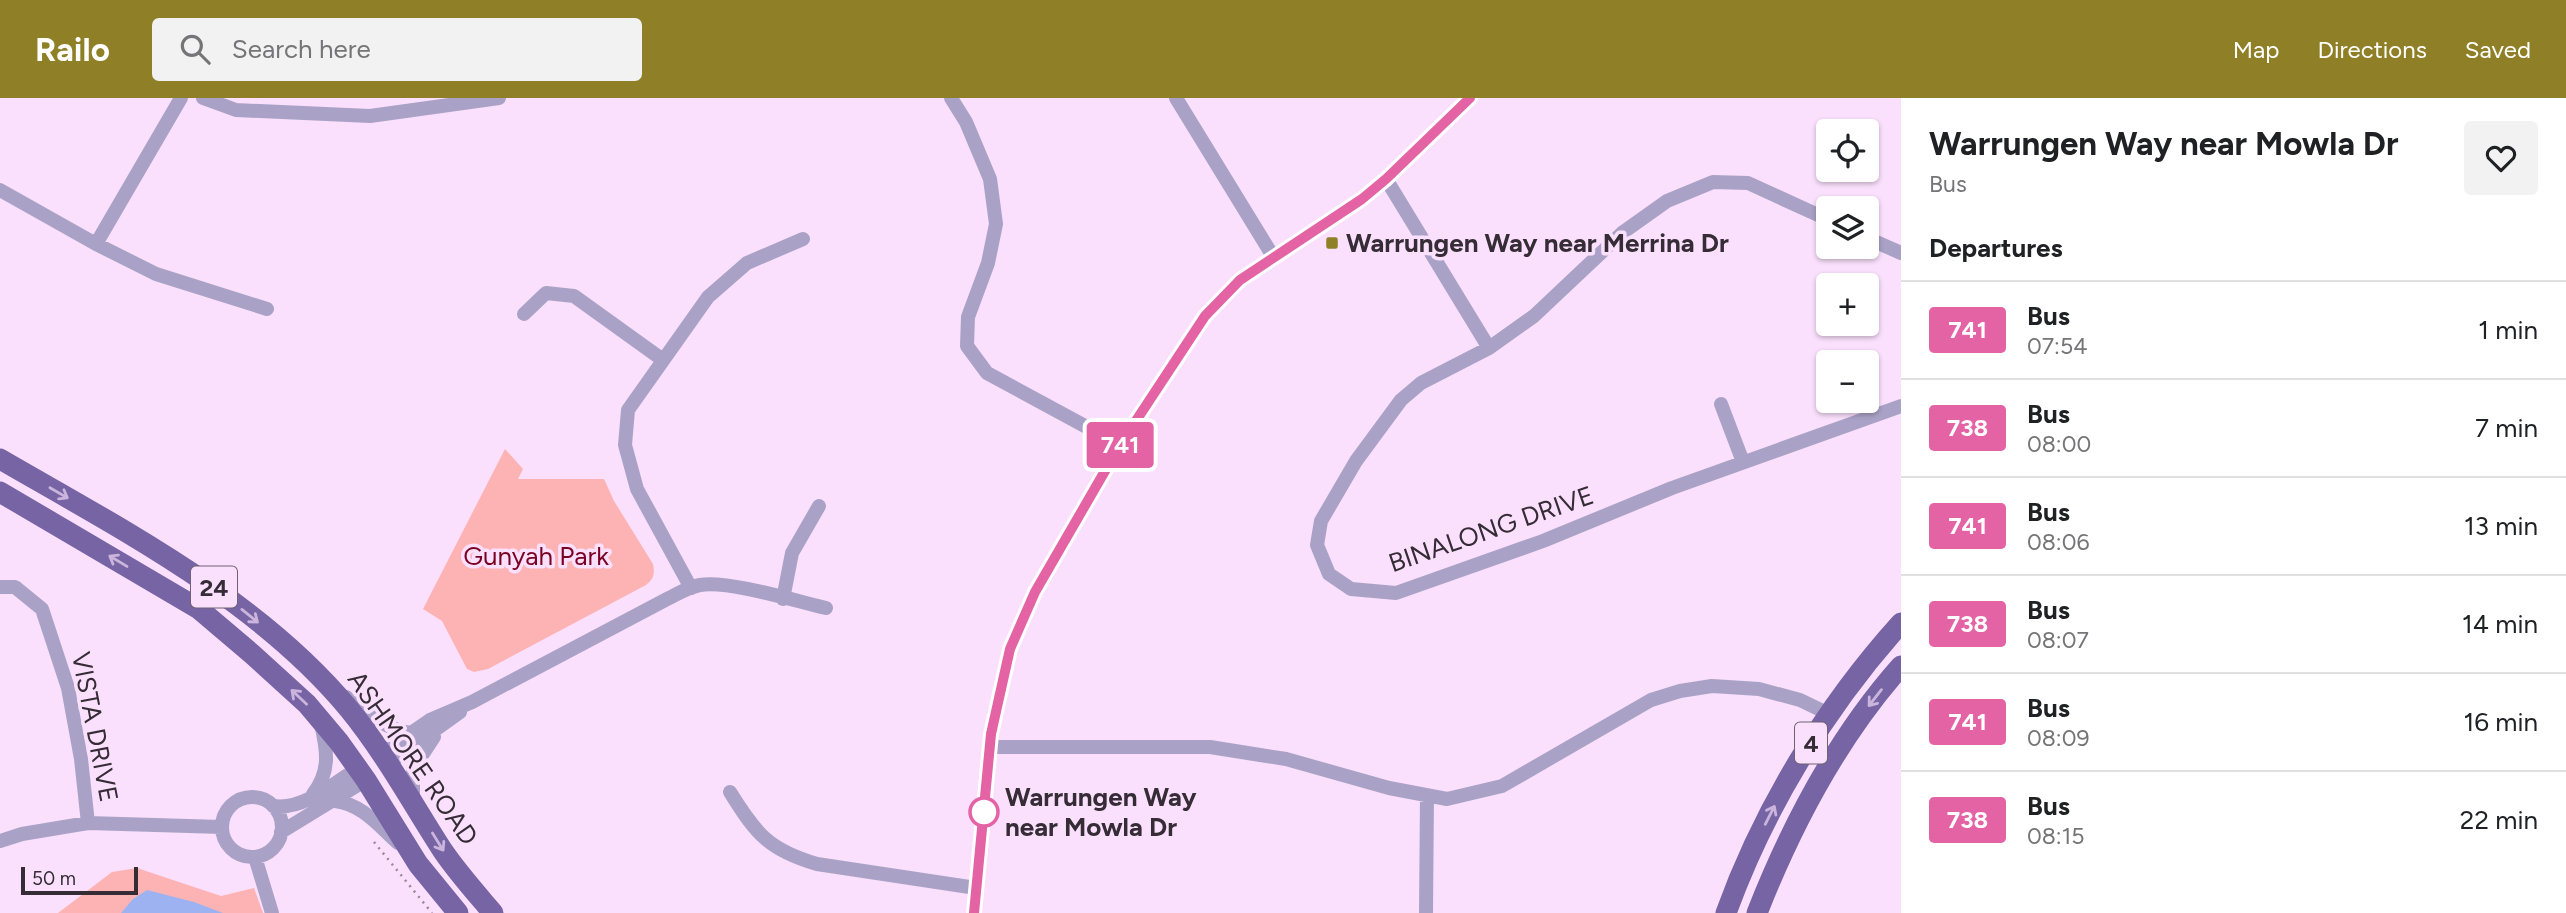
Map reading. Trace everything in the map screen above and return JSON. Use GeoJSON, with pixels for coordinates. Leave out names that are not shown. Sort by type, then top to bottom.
{"type":"FeatureCollection","features":[{"type":"Feature","properties":{"kind":"main road","name":"ASHMORE ROAD"},"geometry":{"type":"LineString","coordinates":[[0,459],[211,584],[324,682],[349,709],[385,758],[444,853],[493,913]]}},
{"type":"Feature","properties":{"kind":"main road","name":"ASHMORE ROAD"},"geometry":{"type":"LineString","coordinates":[[0,492],[199,609],[307,704],[362,774],[415,858],[457,913]]}},
{"type":"Feature","properties":{"kind":"main road","name":"4"},"geometry":{"type":"LineString","coordinates":[[1726,913],[1766,822],[1791,775],[1852,682],[1901,623]]}},
{"type":"Feature","properties":{"kind":"main road","name":"4"},"geometry":{"type":"LineString","coordinates":[[1756,913],[1792,830],[1815,788],[1858,722],[1901,666]]}},
{"type":"Feature","properties":{"kind":"main road"},"geometry":{"type":"LineString","coordinates":[[362,774],[385,758]]}},
{"type":"Feature","properties":{"kind":"street"},"geometry":{"type":"LineString","coordinates":[[96,244],[181,98]]}},
{"type":"Feature","properties":{"kind":"street"},"geometry":{"type":"LineString","coordinates":[[203,98],[236,110],[370,116],[499,98]]}},
{"type":"Feature","properties":{"kind":"street"},"geometry":{"type":"LineString","coordinates":[[951,98],[966,122],[990,179],[996,224],[988,262],[968,317],[967,345],[987,373],[1120,445]]}},
{"type":"Feature","properties":{"kind":"street"},"geometry":{"type":"LineString","coordinates":[[1177,98],[1274,258]]}},
{"type":"Feature","properties":{"kind":"street"},"geometry":{"type":"LineString","coordinates":[[974,913],[990,747],[1010,649],[1035,592],[1120,445],[1205,316],[1240,280],[1362,199],[1470,98]]}},
{"type":"Feature","properties":{"kind":"street"},"geometry":{"type":"LineString","coordinates":[[1386,179],[1489,348]]}},
{"type":"Feature","properties":{"kind":"street","name":"BINALONG DRIVE"},"geometry":{"type":"LineString","coordinates":[[1816,214],[1748,183],[1713,182],[1667,201],[1633,225],[1534,316],[1489,348],[1421,383],[1401,400],[1356,461],[1321,521],[1317,545],[1329,574],[1351,589],[1396,593],[1543,541],[1743,462],[1901,406]]}},
{"type":"Feature","properties":{"kind":"street"},"geometry":{"type":"LineString","coordinates":[[0,190],[156,274],[267,309]]}},
{"type":"Feature","properties":{"kind":"street"},"geometry":{"type":"LineString","coordinates":[[691,588],[637,489],[625,445],[628,410],[708,297],[747,263],[803,239]]}},
{"type":"Feature","properties":{"kind":"street"},"geometry":{"type":"LineString","coordinates":[[1879,243],[1901,253]]}},
{"type":"Feature","properties":{"kind":"street"},"geometry":{"type":"LineString","coordinates":[[524,314],[546,293],[574,296],[663,360]]}},
{"type":"Feature","properties":{"kind":"street"},"geometry":{"type":"LineString","coordinates":[[1721,404],[1743,462]]}},
{"type":"Feature","properties":{"kind":"street"},"geometry":{"type":"LineString","coordinates":[[783,598],[792,553],[819,506]]}},
{"type":"Feature","properties":{"kind":"street"},"geometry":{"type":"LineString","coordinates":[[385,758],[412,733],[441,715],[472,702],[691,588],[720,585],[826,608]]}},
{"type":"Feature","properties":{"kind":"street","name":"VISTA DRIVE"},"geometry":{"type":"LineString","coordinates":[[0,587],[15,587],[42,609],[68,688],[89,823]]}},
{"type":"Feature","properties":{"kind":"street"},"geometry":{"type":"LineString","coordinates":[[324,682],[387,725],[401,732],[412,733]]}},
{"type":"Feature","properties":{"kind":"street"},"geometry":{"type":"LineString","coordinates":[[990,747],[1210,747],[1286,759],[1389,788],[1447,799],[1502,786],[1651,699],[1680,691],[1712,686],[1759,689],[1800,700],[1829,715]]}},
{"type":"Feature","properties":{"kind":"street"},"geometry":{"type":"LineString","coordinates":[[385,758],[449,720],[472,702]]}},
{"type":"Feature","properties":{"kind":"street"},"geometry":{"type":"LineString","coordinates":[[310,797],[322,780],[327,764],[320,720]]}},
{"type":"Feature","properties":{"kind":"street"},"geometry":{"type":"LineString","coordinates":[[414,803],[412,777],[415,765],[431,739],[449,720]]}},
{"type":"Feature","properties":{"kind":"street"},"geometry":{"type":"LineString","coordinates":[[273,806],[293,805],[362,774]]}},
{"type":"Feature","properties":{"kind":"street"},"geometry":{"type":"LineString","coordinates":[[281,832],[335,801],[362,774]]}},
{"type":"Feature","properties":{"kind":"street"},"geometry":{"type":"LineString","coordinates":[[730,792],[758,834],[793,857],[817,864],[976,888]]}},
{"type":"Feature","properties":{"kind":"street"},"geometry":{"type":"LineString","coordinates":[[1426,913],[1427,795]]}},
{"type":"Feature","properties":{"kind":"street"},"geometry":{"type":"LineString","coordinates":[[243,798],[259,798],[273,806],[280,816],[281,832],[278,843],[270,851],[255,857],[243,856],[232,849],[224,839],[222,827],[223,817],[229,807],[243,798]]}},
{"type":"Feature","properties":{"kind":"street"},"geometry":{"type":"LineString","coordinates":[[335,801],[346,802],[361,810],[415,858]]}},
{"type":"Feature","properties":{"kind":"street"},"geometry":{"type":"LineString","coordinates":[[0,841],[22,834],[89,823],[222,827]]}},
{"type":"Feature","properties":{"kind":"street"},"geometry":{"type":"LineString","coordinates":[[255,857],[271,911]]}},
{"type":"Feature","properties":{"kind":"path"},"geometry":{"type":"LineString","coordinates":[[367,834],[432,913]]}},
{"type":"Feature","properties":{"kind":"green space","name":"Gunyah Park"},"geometry":{"type":"Polygon","coordinates":[[[505,449],[523,469],[518,479],[604,479],[614,501],[653,564],[654,573],[646,585],[488,669],[474,672],[467,669],[442,621],[423,609],[505,449]]]}},
{"type":"Feature","properties":{"kind":"green space"},"geometry":{"type":"Polygon","coordinates":[[[137,868],[221,896],[254,888],[263,913],[58,913],[112,872],[137,868]]]}},
{"type":"Feature","properties":{"kind":"water"},"geometry":{"type":"Polygon","coordinates":[[[147,890],[194,902],[223,913],[121,913],[133,899],[147,890]]]}},
{"type":"Feature","properties":{"kind":"bus line","name":"741"},"geometry":{"type":"LineString","coordinates":[[974,913],[991,734],[1010,649],[1035,592],[1120,445],[1205,316],[1240,280],[1362,199],[1470,98]]}},
{"type":"Feature","properties":{"kind":"place","name":"Warrungen Way near Merrina Dr"},"geometry":{"type":"Point","coordinates":[1332,243]}},
{"type":"Feature","properties":{"kind":"place","name":"Warrungen Way near Mowla Dr"},"geometry":{"type":"Point","coordinates":[984,812]}}]}
